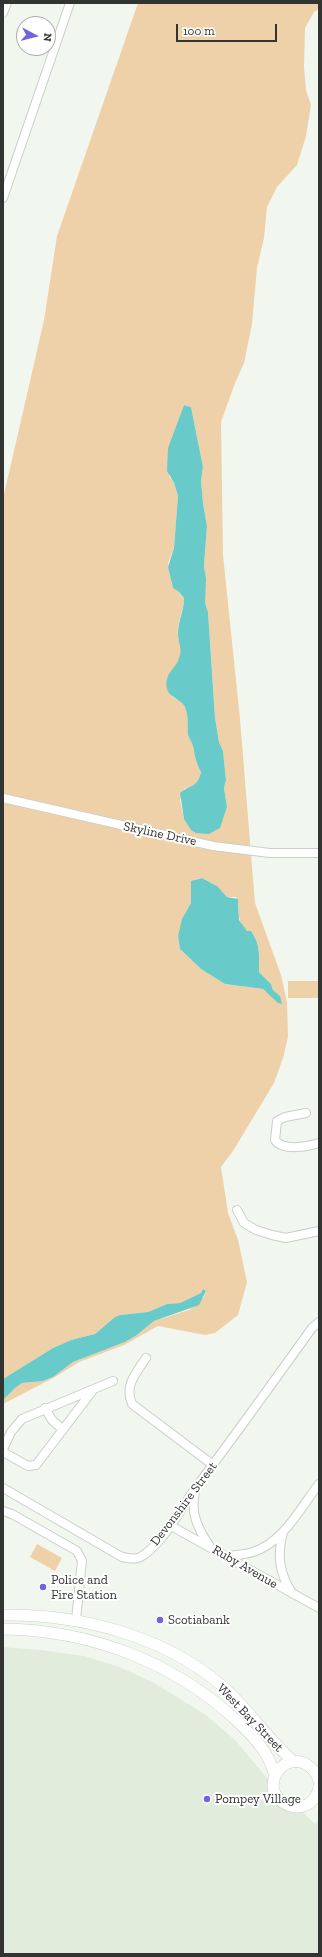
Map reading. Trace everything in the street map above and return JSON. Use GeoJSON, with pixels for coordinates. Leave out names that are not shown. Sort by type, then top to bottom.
{"type":"FeatureCollection","features":[{"type":"Feature","properties":{"kind":"main road","name":"West Bay Street"},"geometry":{"type":"LineString","coordinates":[[3,1615],[31,1615],[76,1620],[120,1632],[147,1642],[191,1663],[221,1684],[248,1712],[281,1751],[294,1762]]}},
{"type":"Feature","properties":{"kind":"main road","name":"West Bay Street"},"geometry":{"type":"LineString","coordinates":[[3,1629],[48,1632],[77,1636],[127,1652],[166,1670],[206,1695],[240,1725],[269,1756],[275,1776],[274,1788],[277,1796],[284,1804],[291,1807],[300,1807],[308,1804],[314,1798],[319,1787]]}},
{"type":"Feature","properties":{"kind":"main road"},"geometry":{"type":"LineString","coordinates":[[275,1776],[280,1768],[294,1762],[301,1762],[314,1764],[319,1780]]}},
{"type":"Feature","properties":{"kind":"street"},"geometry":{"type":"LineString","coordinates":[[3,13],[7,3]]}},
{"type":"Feature","properties":{"kind":"street"},"geometry":{"type":"LineString","coordinates":[[3,198],[70,3]]}},
{"type":"Feature","properties":{"kind":"street","name":"Skyline Drive"},"geometry":{"type":"LineString","coordinates":[[3,798],[213,846],[270,853],[319,853]]}},
{"type":"Feature","properties":{"kind":"street"},"geometry":{"type":"LineString","coordinates":[[306,1113],[285,1117],[277,1121],[275,1140],[280,1145],[286,1146],[309,1146],[319,1143]]}},
{"type":"Feature","properties":{"kind":"street"},"geometry":{"type":"LineString","coordinates":[[237,1210],[244,1223],[256,1230],[272,1235],[286,1238],[319,1231]]}},
{"type":"Feature","properties":{"kind":"street","name":"Devonshire Street"},"geometry":{"type":"LineString","coordinates":[[3,1488],[127,1558],[136,1559],[145,1554],[171,1526],[196,1488],[312,1328],[319,1322]]}},
{"type":"Feature","properties":{"kind":"street"},"geometry":{"type":"LineString","coordinates":[[146,1358],[130,1386],[128,1395],[132,1404],[213,1465]]}},
{"type":"Feature","properties":{"kind":"street"},"geometry":{"type":"LineString","coordinates":[[93,1389],[41,1460],[32,1467],[3,1451],[16,1425],[26,1417],[45,1408],[113,1381]]}},
{"type":"Feature","properties":{"kind":"street"},"geometry":{"type":"LineString","coordinates":[[45,1408],[52,1420],[63,1430]]}},
{"type":"Feature","properties":{"kind":"street"},"geometry":{"type":"LineString","coordinates":[[226,1556],[261,1549],[283,1531],[319,1484]]}},
{"type":"Feature","properties":{"kind":"street"},"geometry":{"type":"LineString","coordinates":[[196,1488],[193,1510],[203,1536],[211,1548]]}},
{"type":"Feature","properties":{"kind":"street"},"geometry":{"type":"LineString","coordinates":[[3,1511],[12,1514],[77,1551],[80,1555],[82,1567],[76,1620]]}},
{"type":"Feature","properties":{"kind":"street","name":"Ruby Avenue"},"geometry":{"type":"LineString","coordinates":[[171,1526],[293,1595],[318,1607]]}},
{"type":"Feature","properties":{"kind":"street"},"geometry":{"type":"LineString","coordinates":[[283,1531],[279,1547],[280,1566],[284,1580],[293,1595]]}},
{"type":"Feature","properties":{"kind":"shaded area"},"geometry":{"type":"Polygon","coordinates":[[[138,3],[319,3],[319,9],[314,12],[305,28],[304,67],[306,90],[311,105],[306,136],[297,165],[277,187],[267,207],[264,238],[257,268],[252,324],[244,363],[221,422],[223,555],[240,719],[255,903],[281,975],[287,1002],[288,1037],[283,1058],[274,1083],[233,1151],[221,1167],[228,1213],[238,1240],[247,1282],[238,1315],[215,1333],[205,1335],[158,1326],[124,1345],[79,1362],[55,1377],[3,1404],[3,1400],[22,1383],[43,1381],[53,1377],[73,1362],[125,1342],[137,1335],[154,1321],[189,1310],[204,1297],[206,1291],[203,1289],[201,1293],[180,1303],[167,1304],[148,1312],[120,1315],[115,1317],[95,1334],[71,1340],[53,1348],[3,1379],[3,499],[44,320],[57,236],[138,3]],[[184,405],[171,441],[169,476],[174,483],[178,496],[174,548],[168,563],[172,585],[184,598],[178,632],[181,655],[167,678],[172,697],[178,700],[185,707],[187,712],[188,735],[201,772],[195,784],[184,789],[180,800],[184,819],[223,819],[227,807],[224,788],[226,780],[223,751],[219,742],[215,718],[208,612],[205,603],[204,566],[207,526],[201,481],[203,467],[191,407],[184,405]],[[202,878],[196,879],[191,893],[191,903],[184,916],[178,936],[180,949],[201,969],[225,984],[263,989],[280,1004],[280,996],[273,990],[271,984],[259,972],[259,951],[257,941],[252,932],[247,931],[240,921],[239,906],[236,897],[227,897],[214,884],[202,878]]]}},
{"type":"Feature","properties":{"kind":"shaded area"},"geometry":{"type":"Polygon","coordinates":[[[288,981],[319,981],[319,998],[288,998],[288,981]]]}},
{"type":"Feature","properties":{"kind":"shaded area"},"geometry":{"type":"Polygon","coordinates":[[[37,1544],[62,1558],[55,1571],[30,1557],[37,1544]]]}},
{"type":"Feature","properties":{"kind":"shaded area"},"geometry":{"type":"Polygon","coordinates":[[[3,1647],[41,1650],[84,1656],[120,1667],[154,1683],[206,1715],[236,1741],[267,1778],[315,1824],[319,1819],[319,1954],[3,1954],[3,1647]]]}},
{"type":"Feature","properties":{"kind":"water"},"geometry":{"type":"Polygon","coordinates":[[[184,405],[191,407],[203,467],[201,481],[207,526],[204,566],[206,579],[205,603],[208,612],[215,718],[219,742],[223,751],[226,780],[224,788],[227,807],[220,828],[209,834],[196,833],[191,830],[184,819],[180,793],[198,781],[201,772],[193,745],[188,735],[185,707],[169,693],[166,685],[168,676],[178,661],[180,655],[178,629],[184,598],[173,588],[168,567],[174,548],[178,496],[174,483],[167,471],[168,448],[184,405]]]}},
{"type":"Feature","properties":{"kind":"water"},"geometry":{"type":"Polygon","coordinates":[[[202,878],[217,886],[227,897],[238,899],[239,920],[247,931],[251,931],[258,946],[259,972],[271,984],[273,990],[280,996],[282,1004],[278,1003],[263,989],[225,984],[201,969],[180,949],[178,936],[182,919],[191,903],[191,881],[202,878]]]}},
{"type":"Feature","properties":{"kind":"water"},"geometry":{"type":"Polygon","coordinates":[[[203,1289],[206,1291],[199,1305],[154,1321],[137,1335],[125,1342],[73,1362],[53,1377],[43,1381],[22,1383],[3,1400],[3,1379],[53,1348],[71,1340],[95,1334],[115,1317],[120,1315],[148,1312],[167,1304],[180,1303],[201,1293],[203,1289]]]}},
{"type":"Feature","properties":{"kind":"place","name":"Police and Fire Station"},"geometry":{"type":"Point","coordinates":[43,1587]}},
{"type":"Feature","properties":{"kind":"place","name":"Scotiabank"},"geometry":{"type":"Point","coordinates":[160,1620]}},
{"type":"Feature","properties":{"kind":"place","name":"Pompey Village"},"geometry":{"type":"Point","coordinates":[207,1799]}}]}
